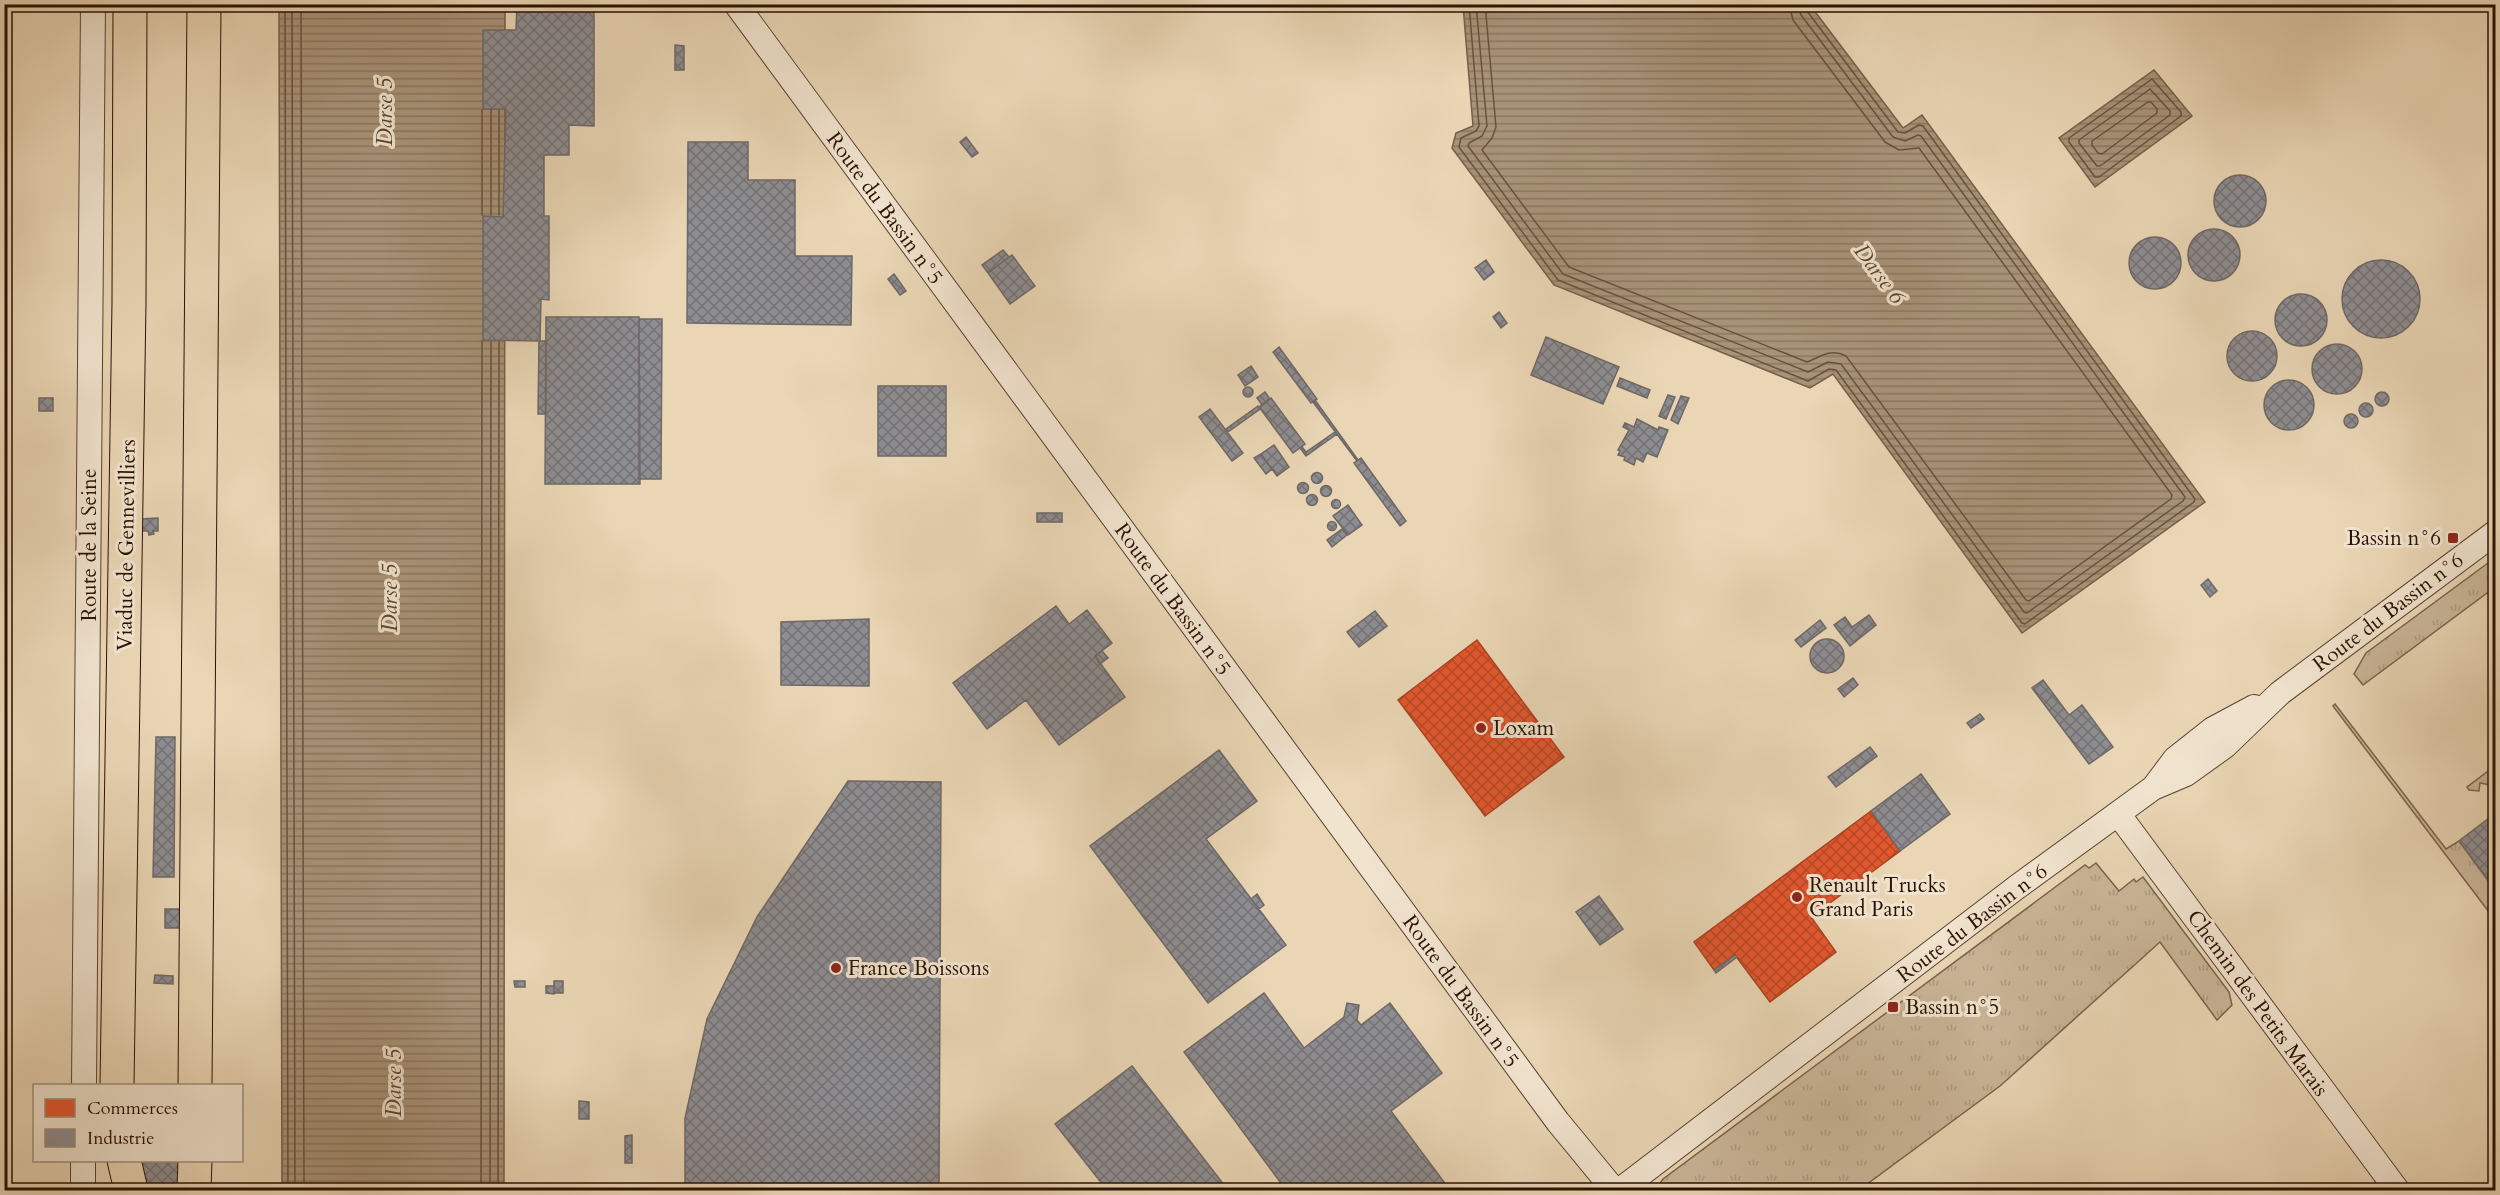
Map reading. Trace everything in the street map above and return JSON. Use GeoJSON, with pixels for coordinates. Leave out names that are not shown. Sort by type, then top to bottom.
{"type":"FeatureCollection","features":[{"type":"Feature","properties":{"kind":"highway","name":"Viaduc de Gennevilliers"},"geometry":{"type":"LineString","coordinates":[[117,1084],[129,302],[130,4]]}},
{"type":"Feature","properties":{"kind":"highway"},"geometry":{"type":"LineString","coordinates":[[195,1084],[204,4]]}},
{"type":"Feature","properties":{"kind":"highway"},"geometry":{"type":"LineString","coordinates":[[112,1191],[114,1162]]}},
{"type":"Feature","properties":{"kind":"highway"},"geometry":{"type":"LineString","coordinates":[[124,1162],[131,1191]]}},
{"type":"Feature","properties":{"kind":"highway"},"geometry":{"type":"LineString","coordinates":[[194,1191],[195,1162]]}},
{"type":"Feature","properties":{"kind":"street","name":"Route de la Seine"},"geometry":{"type":"LineString","coordinates":[[84,1084],[93,4]]}},
{"type":"Feature","properties":{"kind":"street","name":"Route du Bassin n°5"},"geometry":{"type":"LineString","coordinates":[[736,4],[1558,1122],[1614,1191]]}},
{"type":"Feature","properties":{"kind":"street","name":"Route du Bassin n°6"},"geometry":{"type":"LineString","coordinates":[[1620,1191],[2017,887],[2119,815],[2153,788],[2186,774],[2225,746],[2280,693],[2496,532]]}},
{"type":"Feature","properties":{"kind":"street","name":"Chemin des Petits Marais"},"geometry":{"type":"LineString","coordinates":[[2119,815],[2397,1191]]}},
{"type":"Feature","properties":{"kind":"street"},"geometry":{"type":"LineString","coordinates":[[83,1162],[83,1191]]}},
{"type":"Feature","properties":{"kind":"green space"},"geometry":{"type":"Polygon","coordinates":[[[2488,563],[2495,564],[2495,587],[2363,685],[2354,674],[2366,653],[2488,563]]]}},
{"type":"Feature","properties":{"kind":"green space"},"geometry":{"type":"Polygon","coordinates":[[[2335,704],[2446,849],[2459,841],[2495,890],[2495,920],[2333,706],[2335,704]]]}},
{"type":"Feature","properties":{"kind":"green space"},"geometry":{"type":"Polygon","coordinates":[[[2495,766],[2495,786],[2480,783],[2479,791],[2469,790],[2467,787],[2495,766]]]}},
{"type":"Feature","properties":{"kind":"green space"},"geometry":{"type":"Polygon","coordinates":[[[2096,863],[2119,891],[2134,879],[2136,882],[2143,877],[2229,992],[2232,1005],[2217,1020],[2160,942],[2000,1086],[1859,1190],[1655,1190],[1663,1179],[2085,865],[2089,868],[2096,863]]]}},
{"type":"Feature","properties":{"kind":"water","name":"Darse 5"},"geometry":{"type":"Polygon","coordinates":[[[279,5],[505,5],[504,1190],[282,1190],[279,5]]]}},
{"type":"Feature","properties":{"kind":"water","name":"Darse 6"},"geometry":{"type":"Polygon","coordinates":[[[1463,5],[1810,5],[1903,128],[1922,115],[2205,502],[2022,633],[1833,374],[1810,388],[1554,285],[1452,148],[1456,133],[1473,126],[1463,5]]]}},
{"type":"Feature","properties":{"kind":"water"},"geometry":{"type":"Polygon","coordinates":[[[2154,70],[2192,116],[2095,187],[2059,138],[2154,70]]]}},
{"type":"Feature","properties":{"kind":"building: Commerces","name":"Loxam"},"geometry":{"type":"Polygon","coordinates":[[[1477,640],[1564,757],[1485,816],[1398,700],[1477,640]]]}},
{"type":"Feature","properties":{"kind":"building: Commerces","name":"Renault Trucks Grand Paris"},"geometry":{"type":"Polygon","coordinates":[[[1871,811],[1900,851],[1811,917],[1836,952],[1770,1002],[1735,955],[1714,970],[1694,942],[1871,811]]]}},
{"type":"Feature","properties":{"kind":"building: Industrie"},"geometry":{"type":"Polygon","coordinates":[[[517,4],[594,4],[594,126],[569,125],[569,155],[544,155],[544,216],[549,216],[549,300],[541,299],[540,341],[483,340],[483,216],[503,217],[506,109],[483,109],[483,30],[516,30],[517,4]]]}},
{"type":"Feature","properties":{"kind":"building: Industrie"},"geometry":{"type":"Polygon","coordinates":[[[675,45],[684,46],[684,70],[675,70],[675,45]]]}},
{"type":"Feature","properties":{"kind":"building: Industrie"},"geometry":{"type":"Polygon","coordinates":[[[966,137],[978,153],[972,157],[960,142],[966,137]]]}},
{"type":"Feature","properties":{"kind":"building: Industrie"},"geometry":{"type":"Polygon","coordinates":[[[688,142],[748,142],[748,180],[795,180],[795,256],[852,256],[851,325],[687,323],[688,142]]]}},
{"type":"Feature","properties":{"kind":"building: Industrie"},"geometry":{"type":"Polygon","coordinates":[[[2240,175],[2250,177],[2258,183],[2264,191],[2266,201],[2264,211],[2258,219],[2250,225],[2240,227],[2230,225],[2222,219],[2216,211],[2214,201],[2216,191],[2222,183],[2230,177],[2240,175]]]}},
{"type":"Feature","properties":{"kind":"building: Industrie"},"geometry":{"type":"Polygon","coordinates":[[[2214,229],[2224,231],[2232,237],[2238,245],[2240,255],[2238,265],[2232,273],[2224,279],[2214,281],[2204,279],[2196,273],[2190,265],[2188,255],[2190,245],[2196,237],[2204,231],[2214,229]]]}},
{"type":"Feature","properties":{"kind":"building: Industrie"},"geometry":{"type":"Polygon","coordinates":[[[2155,237],[2165,239],[2173,245],[2179,253],[2181,263],[2179,273],[2173,281],[2165,287],[2155,289],[2145,287],[2137,281],[2131,273],[2129,263],[2131,253],[2137,245],[2145,239],[2155,237]]]}},
{"type":"Feature","properties":{"kind":"building: Industrie"},"geometry":{"type":"Polygon","coordinates":[[[1003,250],[1009,257],[988,273],[982,265],[1003,250]]]}},
{"type":"Feature","properties":{"kind":"building: Industrie"},"geometry":{"type":"Polygon","coordinates":[[[1012,255],[1035,286],[1010,304],[988,273],[1012,255]]]}},
{"type":"Feature","properties":{"kind":"building: Industrie"},"geometry":{"type":"Polygon","coordinates":[[[1486,260],[1494,272],[1484,280],[1475,268],[1486,260]]]}},
{"type":"Feature","properties":{"kind":"building: Industrie"},"geometry":{"type":"Polygon","coordinates":[[[2381,260],[2396,263],[2408,272],[2417,284],[2420,299],[2417,314],[2408,326],[2396,335],[2381,338],[2366,335],[2354,326],[2345,314],[2342,299],[2345,284],[2354,272],[2366,263],[2381,260]]]}},
{"type":"Feature","properties":{"kind":"building: Industrie"},"geometry":{"type":"Polygon","coordinates":[[[894,274],[906,291],[900,295],[888,279],[894,274]]]}},
{"type":"Feature","properties":{"kind":"building: Industrie"},"geometry":{"type":"Polygon","coordinates":[[[2301,294],[2311,296],[2319,302],[2325,310],[2327,320],[2325,330],[2319,338],[2311,344],[2301,346],[2291,344],[2283,338],[2277,330],[2275,320],[2277,310],[2283,302],[2291,296],[2301,294]]]}},
{"type":"Feature","properties":{"kind":"building: Industrie"},"geometry":{"type":"Polygon","coordinates":[[[1499,312],[1507,323],[1501,328],[1493,317],[1499,312]]]}},
{"type":"Feature","properties":{"kind":"building: Industrie"},"geometry":{"type":"Polygon","coordinates":[[[546,317],[639,317],[640,484],[545,484],[546,317]]]}},
{"type":"Feature","properties":{"kind":"building: Industrie"},"geometry":{"type":"Polygon","coordinates":[[[639,319],[662,319],[661,479],[639,479],[639,319]]]}},
{"type":"Feature","properties":{"kind":"building: Industrie"},"geometry":{"type":"Polygon","coordinates":[[[2257,331],[2270,338],[2276,346],[2276,366],[2270,374],[2262,380],[2247,381],[2234,374],[2228,366],[2227,351],[2234,338],[2242,332],[2257,331]]]}},
{"type":"Feature","properties":{"kind":"building: Industrie"},"geometry":{"type":"Polygon","coordinates":[[[1546,337],[1619,367],[1603,404],[1531,375],[1546,337]]]}},
{"type":"Feature","properties":{"kind":"building: Industrie"},"geometry":{"type":"Polygon","coordinates":[[[539,341],[546,341],[546,414],[538,414],[539,341]]]}},
{"type":"Feature","properties":{"kind":"building: Industrie"},"geometry":{"type":"Polygon","coordinates":[[[2332,344],[2342,344],[2355,351],[2362,364],[2362,374],[2355,387],[2342,394],[2332,394],[2323,390],[2316,383],[2312,374],[2312,364],[2316,355],[2323,348],[2332,344]]]}},
{"type":"Feature","properties":{"kind":"building: Industrie"},"geometry":{"type":"Polygon","coordinates":[[[1279,347],[1317,399],[1311,403],[1273,352],[1279,347]]]}},
{"type":"Feature","properties":{"kind":"building: Industrie"},"geometry":{"type":"Polygon","coordinates":[[[1251,366],[1258,377],[1245,386],[1238,375],[1251,366]]]}},
{"type":"Feature","properties":{"kind":"building: Industrie"},"geometry":{"type":"Polygon","coordinates":[[[1620,378],[1650,390],[1647,398],[1617,386],[1620,378]]]}},
{"type":"Feature","properties":{"kind":"building: Industrie"},"geometry":{"type":"Polygon","coordinates":[[[2284,380],[2294,380],[2307,387],[2314,400],[2314,410],[2307,423],[2294,430],[2284,430],[2275,426],[2268,419],[2264,410],[2264,400],[2268,391],[2275,384],[2284,380]]]}},
{"type":"Feature","properties":{"kind":"building: Industrie"},"geometry":{"type":"Polygon","coordinates":[[[878,386],[946,386],[946,456],[878,456],[878,386]]]}},
{"type":"Feature","properties":{"kind":"building: Industrie"},"geometry":{"type":"Polygon","coordinates":[[[1248,387],[1252,388],[1252,396],[1248,397],[1244,396],[1243,392],[1244,388],[1248,387]]]}},
{"type":"Feature","properties":{"kind":"building: Industrie"},"geometry":{"type":"Polygon","coordinates":[[[1265,392],[1270,399],[1262,405],[1257,398],[1265,392]]]}},
{"type":"Feature","properties":{"kind":"building: Industrie"},"geometry":{"type":"Polygon","coordinates":[[[2379,392],[2385,392],[2389,399],[2385,406],[2379,406],[2375,402],[2375,396],[2379,392]]]}},
{"type":"Feature","properties":{"kind":"building: Industrie"},"geometry":{"type":"Polygon","coordinates":[[[1668,395],[1675,397],[1666,419],[1659,416],[1668,395]]]}},
{"type":"Feature","properties":{"kind":"building: Industrie"},"geometry":{"type":"Polygon","coordinates":[[[1681,396],[1689,398],[1678,424],[1671,420],[1681,396]]]}},
{"type":"Feature","properties":{"kind":"building: Industrie"},"geometry":{"type":"Polygon","coordinates":[[[39,398],[53,398],[53,411],[39,411],[39,398]]]}},
{"type":"Feature","properties":{"kind":"building: Industrie"},"geometry":{"type":"Polygon","coordinates":[[[1271,398],[1305,444],[1293,453],[1259,407],[1271,398]]]}},
{"type":"Feature","properties":{"kind":"building: Industrie"},"geometry":{"type":"Polygon","coordinates":[[[1315,400],[1358,460],[1357,461],[1313,402],[1315,400]]]}},
{"type":"Feature","properties":{"kind":"building: Industrie"},"geometry":{"type":"Polygon","coordinates":[[[2363,403],[2369,403],[2373,410],[2369,417],[2363,417],[2359,413],[2359,407],[2363,403]]]}},
{"type":"Feature","properties":{"kind":"building: Industrie"},"geometry":{"type":"Polygon","coordinates":[[[1258,406],[1260,409],[1228,432],[1226,429],[1258,406]]]}},
{"type":"Feature","properties":{"kind":"building: Industrie"},"geometry":{"type":"Polygon","coordinates":[[[1210,409],[1243,453],[1232,461],[1199,417],[1210,409]]]}},
{"type":"Feature","properties":{"kind":"building: Industrie"},"geometry":{"type":"Polygon","coordinates":[[[2351,414],[2356,416],[2358,421],[2356,426],[2351,428],[2346,426],[2344,421],[2346,416],[2351,414]]]}},
{"type":"Feature","properties":{"kind":"building: Industrie"},"geometry":{"type":"Polygon","coordinates":[[[1637,419],[1658,430],[1659,427],[1668,430],[1657,457],[1647,453],[1643,462],[1636,458],[1634,465],[1624,460],[1625,457],[1618,455],[1620,451],[1618,450],[1629,430],[1623,427],[1625,423],[1634,427],[1637,419]]]}},
{"type":"Feature","properties":{"kind":"building: Industrie"},"geometry":{"type":"Polygon","coordinates":[[[1335,432],[1337,434],[1306,456],[1300,448],[1302,447],[1306,452],[1335,432]]]}},
{"type":"Feature","properties":{"kind":"building: Industrie"},"geometry":{"type":"Polygon","coordinates":[[[1274,445],[1289,467],[1277,476],[1261,454],[1274,445]]]}},
{"type":"Feature","properties":{"kind":"building: Industrie"},"geometry":{"type":"Polygon","coordinates":[[[1261,454],[1272,469],[1266,474],[1254,458],[1261,454]]]}},
{"type":"Feature","properties":{"kind":"building: Industrie"},"geometry":{"type":"Polygon","coordinates":[[[1361,458],[1406,521],[1400,526],[1354,463],[1361,458]]]}},
{"type":"Feature","properties":{"kind":"building: Industrie"},"geometry":{"type":"Polygon","coordinates":[[[1317,472],[1323,478],[1317,484],[1311,478],[1317,472]]]}},
{"type":"Feature","properties":{"kind":"building: Industrie"},"geometry":{"type":"Polygon","coordinates":[[[1303,482],[1309,488],[1303,494],[1297,488],[1303,482]]]}},
{"type":"Feature","properties":{"kind":"building: Industrie"},"geometry":{"type":"Polygon","coordinates":[[[1326,485],[1332,491],[1326,497],[1320,491],[1326,485]]]}},
{"type":"Feature","properties":{"kind":"building: Industrie"},"geometry":{"type":"Polygon","coordinates":[[[1312,494],[1318,500],[1312,506],[1306,500],[1312,494]]]}},
{"type":"Feature","properties":{"kind":"building: Industrie"},"geometry":{"type":"Polygon","coordinates":[[[1336,499],[1341,504],[1336,509],[1331,504],[1336,499]]]}},
{"type":"Feature","properties":{"kind":"building: Industrie"},"geometry":{"type":"Polygon","coordinates":[[[1348,505],[1362,525],[1348,535],[1333,516],[1348,505]]]}},
{"type":"Feature","properties":{"kind":"building: Industrie"},"geometry":{"type":"Polygon","coordinates":[[[1037,513],[1062,513],[1062,522],[1037,522],[1037,513]]]}},
{"type":"Feature","properties":{"kind":"building: Industrie"},"geometry":{"type":"Polygon","coordinates":[[[158,518],[158,531],[153,531],[154,534],[149,535],[148,531],[139,531],[139,519],[158,518]]]}},
{"type":"Feature","properties":{"kind":"building: Industrie"},"geometry":{"type":"Polygon","coordinates":[[[1332,521],[1337,526],[1332,531],[1327,526],[1332,521]]]}},
{"type":"Feature","properties":{"kind":"building: Industrie"},"geometry":{"type":"Polygon","coordinates":[[[1342,529],[1347,535],[1332,547],[1327,540],[1342,529]]]}},
{"type":"Feature","properties":{"kind":"building: Industrie"},"geometry":{"type":"Polygon","coordinates":[[[2208,579],[2217,591],[2210,597],[2201,585],[2208,579]]]}},
{"type":"Feature","properties":{"kind":"building: Industrie"},"geometry":{"type":"Polygon","coordinates":[[[1056,606],[1069,624],[1087,610],[1112,643],[1095,656],[1125,697],[1059,745],[1026,700],[987,729],[953,683],[1056,606]]]}},
{"type":"Feature","properties":{"kind":"building: Industrie"},"geometry":{"type":"Polygon","coordinates":[[[1375,611],[1387,626],[1359,647],[1347,632],[1375,611]]]}},
{"type":"Feature","properties":{"kind":"building: Industrie"},"geometry":{"type":"Polygon","coordinates":[[[1869,615],[1876,625],[1850,646],[1834,625],[1845,617],[1852,627],[1869,615]]]}},
{"type":"Feature","properties":{"kind":"building: Industrie"},"geometry":{"type":"Polygon","coordinates":[[[869,619],[869,686],[781,685],[781,622],[869,619]]]}},
{"type":"Feature","properties":{"kind":"building: Industrie"},"geometry":{"type":"Polygon","coordinates":[[[1820,620],[1826,628],[1801,647],[1795,640],[1820,620]]]}},
{"type":"Feature","properties":{"kind":"building: Industrie"},"geometry":{"type":"Polygon","coordinates":[[[1827,639],[1839,644],[1844,656],[1839,668],[1827,673],[1815,668],[1810,656],[1815,644],[1827,639]]]}},
{"type":"Feature","properties":{"kind":"building: Industrie"},"geometry":{"type":"Polygon","coordinates":[[[1102,651],[1108,658],[1100,664],[1095,656],[1102,651]]]}},
{"type":"Feature","properties":{"kind":"building: Industrie"},"geometry":{"type":"Polygon","coordinates":[[[1853,678],[1858,685],[1844,697],[1838,689],[1853,678]]]}},
{"type":"Feature","properties":{"kind":"building: Industrie"},"geometry":{"type":"Polygon","coordinates":[[[2043,680],[2069,715],[2082,705],[2113,747],[2089,764],[2032,688],[2043,680]]]}},
{"type":"Feature","properties":{"kind":"building: Industrie"},"geometry":{"type":"Polygon","coordinates":[[[1980,714],[1984,719],[1971,728],[1967,723],[1980,714]]]}},
{"type":"Feature","properties":{"kind":"building: Industrie"},"geometry":{"type":"Polygon","coordinates":[[[156,737],[175,737],[174,877],[153,877],[156,737]]]}},
{"type":"Feature","properties":{"kind":"building: Industrie"},"geometry":{"type":"Polygon","coordinates":[[[1870,747],[1877,756],[1836,787],[1828,777],[1870,747]]]}},
{"type":"Feature","properties":{"kind":"building: Industrie"},"geometry":{"type":"Polygon","coordinates":[[[1219,750],[1257,801],[1206,839],[1286,945],[1208,1003],[1090,846],[1219,750]]]}},
{"type":"Feature","properties":{"kind":"building: Industrie"},"geometry":{"type":"Polygon","coordinates":[[[1921,774],[1950,814],[1900,851],[1871,811],[1921,774]]]}},
{"type":"Feature","properties":{"kind":"building: Industrie","name":"France Boissons"},"geometry":{"type":"Polygon","coordinates":[[[848,781],[941,782],[939,1190],[685,1190],[685,1118],[707,1019],[757,917],[848,781]]]}},
{"type":"Feature","properties":{"kind":"building: Industrie"},"geometry":{"type":"Polygon","coordinates":[[[2493,815],[2496,819],[2496,890],[2459,841],[2493,815]]]}},
{"type":"Feature","properties":{"kind":"building: Industrie"},"geometry":{"type":"Polygon","coordinates":[[[1257,894],[1264,905],[1259,909],[1251,899],[1257,894]]]}},
{"type":"Feature","properties":{"kind":"building: Industrie"},"geometry":{"type":"Polygon","coordinates":[[[1599,896],[1623,929],[1600,945],[1576,912],[1599,896]]]}},
{"type":"Feature","properties":{"kind":"building: Industrie"},"geometry":{"type":"Polygon","coordinates":[[[165,909],[189,909],[189,928],[165,928],[165,909]]]}},
{"type":"Feature","properties":{"kind":"building: Industrie"},"geometry":{"type":"Polygon","coordinates":[[[1735,955],[1737,957],[1716,973],[1714,970],[1735,955]]]}},
{"type":"Feature","properties":{"kind":"building: Industrie"},"geometry":{"type":"Polygon","coordinates":[[[155,975],[173,976],[173,984],[154,983],[155,975]]]}},
{"type":"Feature","properties":{"kind":"building: Industrie"},"geometry":{"type":"Polygon","coordinates":[[[514,981],[525,981],[525,987],[515,987],[514,981]]]}},
{"type":"Feature","properties":{"kind":"building: Industrie"},"geometry":{"type":"Polygon","coordinates":[[[554,981],[563,981],[563,993],[554,993],[554,981]]]}},
{"type":"Feature","properties":{"kind":"building: Industrie"},"geometry":{"type":"Polygon","coordinates":[[[546,986],[554,986],[554,994],[546,993],[546,986]]]}},
{"type":"Feature","properties":{"kind":"building: Industrie"},"geometry":{"type":"Polygon","coordinates":[[[1264,993],[1304,1048],[1344,1017],[1347,1003],[1359,1005],[1357,1020],[1361,1025],[1390,1003],[1442,1073],[1391,1111],[1450,1190],[1286,1190],[1184,1052],[1264,993]]]}},
{"type":"Feature","properties":{"kind":"building: Industrie"},"geometry":{"type":"Polygon","coordinates":[[[1132,1066],[1228,1190],[1107,1190],[1055,1124],[1132,1066]]]}},
{"type":"Feature","properties":{"kind":"building: Industrie"},"geometry":{"type":"Polygon","coordinates":[[[579,1101],[589,1102],[589,1119],[579,1119],[579,1101]]]}},
{"type":"Feature","properties":{"kind":"building: Industrie"},"geometry":{"type":"Polygon","coordinates":[[[632,1135],[632,1163],[625,1163],[625,1136],[632,1135]]]}},
{"type":"Feature","properties":{"kind":"building: Industrie"},"geometry":{"type":"Polygon","coordinates":[[[140,1162],[181,1162],[181,1185],[140,1185],[140,1162]]]}},
{"type":"Feature","properties":{"kind":"building: Industrie"},"geometry":{"type":"Polygon","coordinates":[[[161,1185],[173,1185],[173,1190],[161,1190],[161,1185]]]}},
{"type":"Feature","properties":{"kind":"place","name":"Bassin n°6"},"geometry":{"type":"Point","coordinates":[2453,538]}},
{"type":"Feature","properties":{"kind":"place","name":"Loxam"},"geometry":{"type":"Point","coordinates":[1481,728]}},
{"type":"Feature","properties":{"kind":"place","name":"Renault Trucks Grand Paris"},"geometry":{"type":"Point","coordinates":[1797,897]}},
{"type":"Feature","properties":{"kind":"place","name":"France Boissons"},"geometry":{"type":"Point","coordinates":[836,968]}},
{"type":"Feature","properties":{"kind":"place","name":"Bassin n°5"},"geometry":{"type":"Point","coordinates":[1893,1007]}}]}
